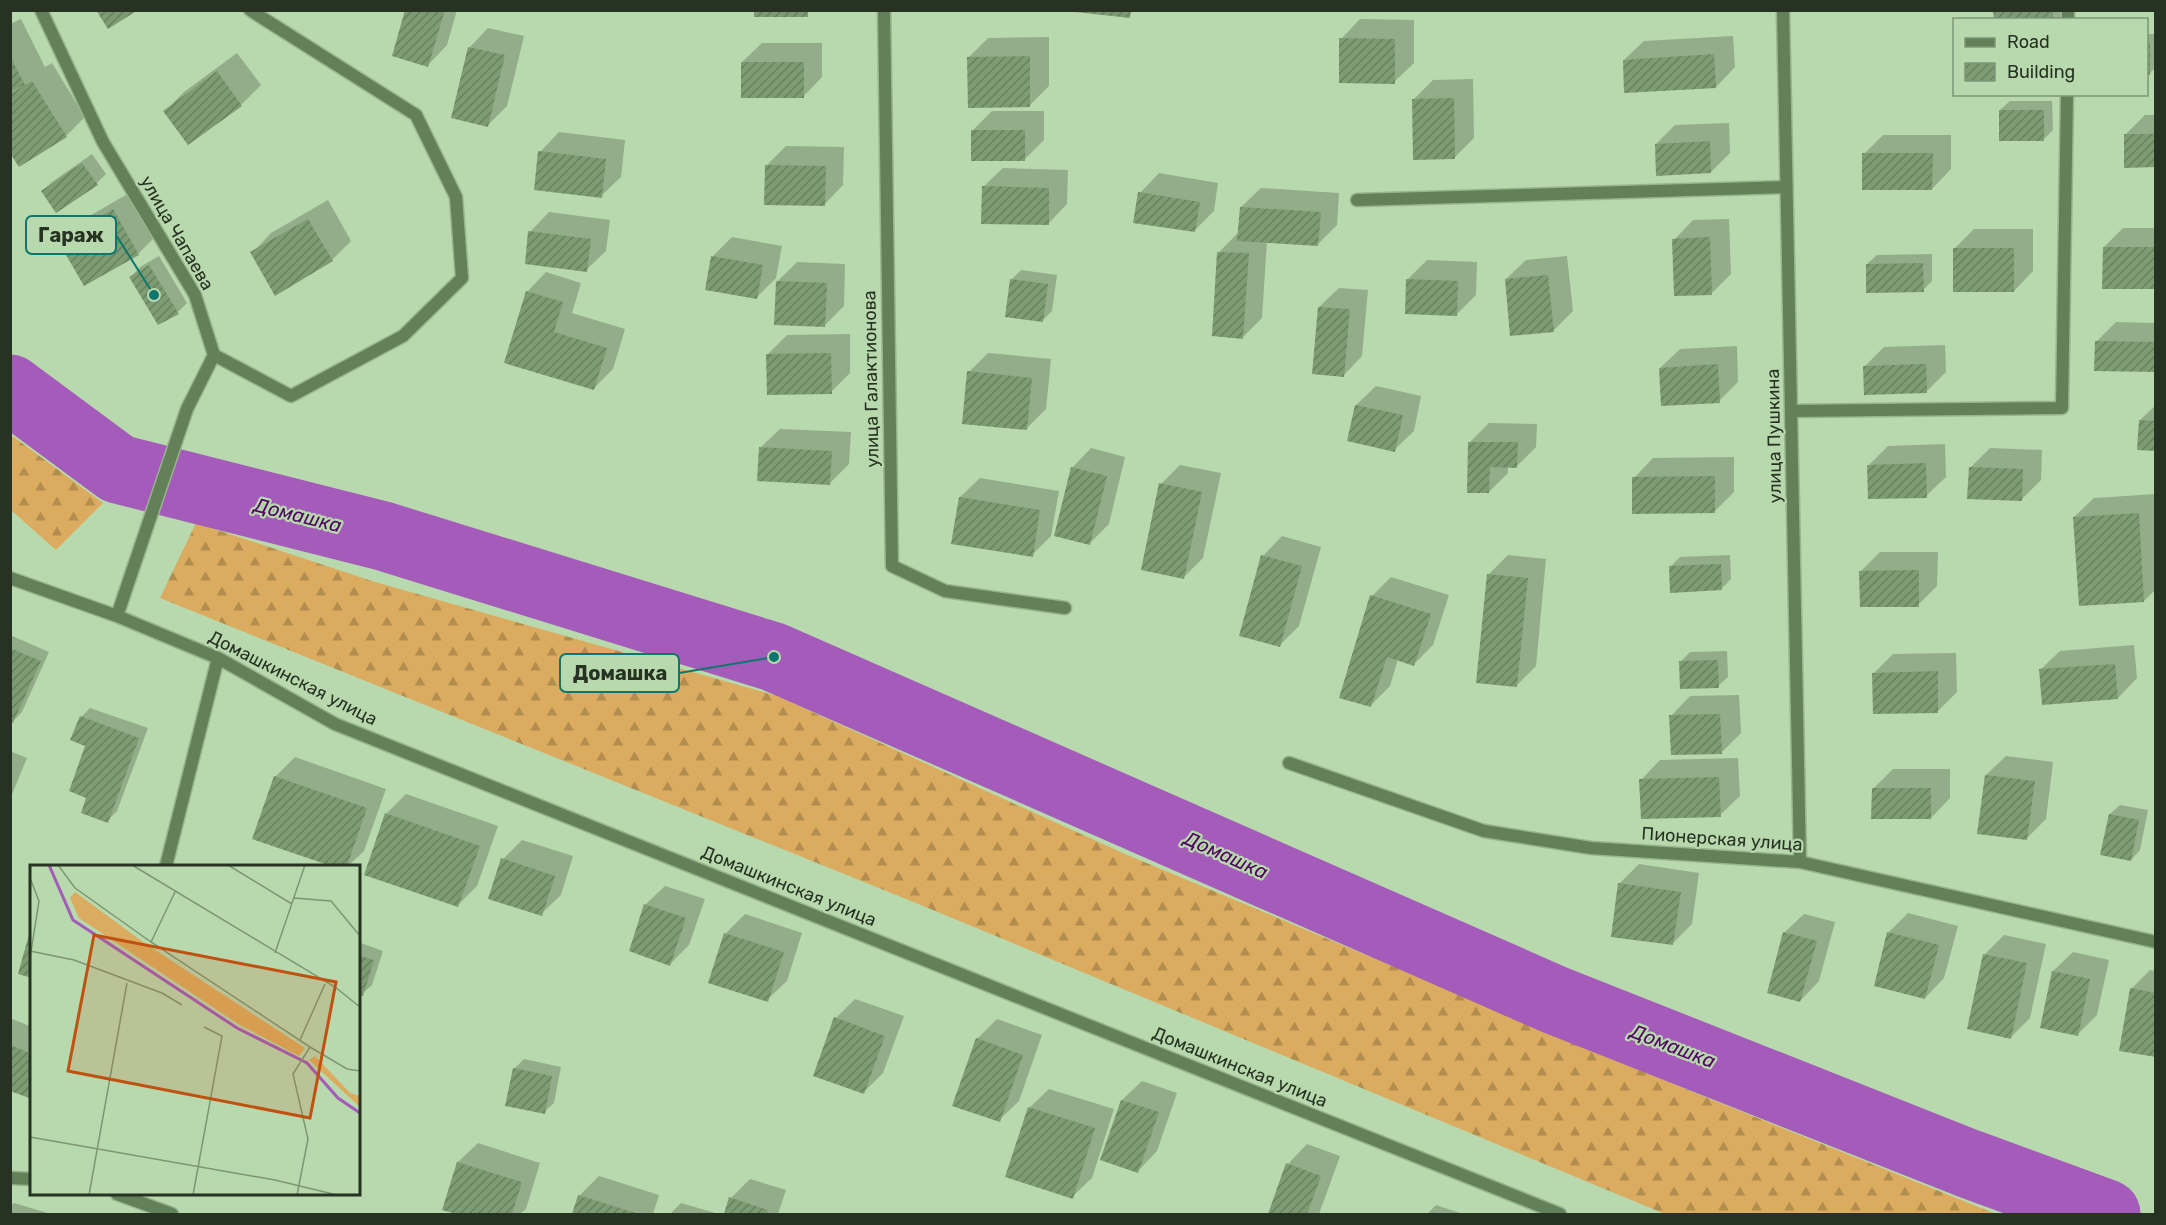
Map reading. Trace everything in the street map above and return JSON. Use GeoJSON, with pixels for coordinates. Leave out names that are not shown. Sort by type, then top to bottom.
{"type":"FeatureCollection","features":[{"type":"Feature","properties":{"kind":"street","name":"улица Чапаева"},"geometry":{"type":"LineString","coordinates":[[41,10],[103,142],[195,295],[214,355]]}},
{"type":"Feature","properties":{"kind":"street"},"geometry":{"type":"LineString","coordinates":[[117,616],[187,409],[214,355],[291,396],[404,336],[462,278],[456,197],[416,115],[250,10]]}},
{"type":"Feature","properties":{"kind":"street","name":"улица Галактионова"},"geometry":{"type":"LineString","coordinates":[[884,10],[892,566],[945,591],[1065,608]]}},
{"type":"Feature","properties":{"kind":"street","name":"улица Пушкина"},"geometry":{"type":"LineString","coordinates":[[1783,10],[1800,862]]}},
{"type":"Feature","properties":{"kind":"street"},"geometry":{"type":"LineString","coordinates":[[1791,411],[2062,408],[2067,96]]}},
{"type":"Feature","properties":{"kind":"street"},"geometry":{"type":"LineString","coordinates":[[1357,200],[1786,186]]}},
{"type":"Feature","properties":{"kind":"street","name":"Домашкинская улица"},"geometry":{"type":"LineString","coordinates":[[10,578],[117,616],[218,658],[335,724],[1560,1215]]}},
{"type":"Feature","properties":{"kind":"street"},"geometry":{"type":"LineString","coordinates":[[166,865],[218,658]]}},
{"type":"Feature","properties":{"kind":"street","name":"Пионерская улица"},"geometry":{"type":"LineString","coordinates":[[1289,763],[1484,831],[1591,848],[1800,862],[2156,942]]}},
{"type":"Feature","properties":{"kind":"street"},"geometry":{"type":"LineString","coordinates":[[10,1178],[30,1179]]}},
{"type":"Feature","properties":{"kind":"street"},"geometry":{"type":"LineString","coordinates":[[120,1195],[172,1215]]}},
{"type":"Feature","properties":{"kind":"green space"},"geometry":{"type":"Polygon","coordinates":[[[11,435],[103,503],[56,550],[11,510],[11,435]]]}},
{"type":"Feature","properties":{"kind":"green space"},"geometry":{"type":"Polygon","coordinates":[[[196,523],[375,582],[777,696],[1125,854],[1688,1090],[1996,1214],[1665,1214],[916,903],[160,598],[196,523]]]}},
{"type":"Feature","properties":{"kind":"building"},"geometry":{"type":"Polygon","coordinates":[[[96,10],[138,10],[108,29],[96,10]]]}},
{"type":"Feature","properties":{"kind":"building"},"geometry":{"type":"Polygon","coordinates":[[[405,10],[445,10],[428,67],[392,56],[405,10]]]}},
{"type":"Feature","properties":{"kind":"building"},"geometry":{"type":"Polygon","coordinates":[[[754,10],[808,10],[808,17],[754,17],[754,10]]]}},
{"type":"Feature","properties":{"kind":"building"},"geometry":{"type":"Polygon","coordinates":[[[1076,10],[1131,10],[1130,18],[1075,12],[1076,10]]]}},
{"type":"Feature","properties":{"kind":"building"},"geometry":{"type":"Polygon","coordinates":[[[1993,10],[2053,10],[2053,18],[1994,18],[1993,10]]]}},
{"type":"Feature","properties":{"kind":"building"},"geometry":{"type":"Polygon","coordinates":[[[1339,38],[1395,39],[1395,84],[1339,83],[1339,38]]]}},
{"type":"Feature","properties":{"kind":"building"},"geometry":{"type":"Polygon","coordinates":[[[2148,43],[2150,43],[2150,75],[2148,75],[2148,43]]]}},
{"type":"Feature","properties":{"kind":"building"},"geometry":{"type":"Polygon","coordinates":[[[468,47],[505,55],[488,127],[451,118],[468,47]]]}},
{"type":"Feature","properties":{"kind":"building"},"geometry":{"type":"Polygon","coordinates":[[[1714,54],[1716,88],[1624,93],[1623,60],[1714,54]]]}},
{"type":"Feature","properties":{"kind":"building"},"geometry":{"type":"Polygon","coordinates":[[[10,56],[25,85],[10,92],[10,56]]]}},
{"type":"Feature","properties":{"kind":"building"},"geometry":{"type":"Polygon","coordinates":[[[1030,56],[1030,107],[968,108],[967,57],[1030,56]]]}},
{"type":"Feature","properties":{"kind":"building"},"geometry":{"type":"Polygon","coordinates":[[[741,62],[804,62],[804,98],[741,98],[741,62]]]}},
{"type":"Feature","properties":{"kind":"building"},"geometry":{"type":"Polygon","coordinates":[[[217,71],[242,106],[188,145],[163,111],[217,71]]]}},
{"type":"Feature","properties":{"kind":"building"},"geometry":{"type":"Polygon","coordinates":[[[32,81],[67,137],[19,167],[10,153],[10,94],[32,81]]]}},
{"type":"Feature","properties":{"kind":"building"},"geometry":{"type":"Polygon","coordinates":[[[1454,98],[1455,159],[1413,160],[1412,99],[1454,98]]]}},
{"type":"Feature","properties":{"kind":"building"},"geometry":{"type":"Polygon","coordinates":[[[1999,110],[2044,110],[2044,141],[1999,141],[1999,110]]]}},
{"type":"Feature","properties":{"kind":"building"},"geometry":{"type":"Polygon","coordinates":[[[971,130],[1025,130],[1025,161],[971,161],[971,130]]]}},
{"type":"Feature","properties":{"kind":"building"},"geometry":{"type":"Polygon","coordinates":[[[2124,134],[2156,134],[2156,167],[2124,168],[2124,134]]]}},
{"type":"Feature","properties":{"kind":"building"},"geometry":{"type":"Polygon","coordinates":[[[1710,141],[1711,173],[1656,176],[1655,144],[1710,141]]]}},
{"type":"Feature","properties":{"kind":"building"},"geometry":{"type":"Polygon","coordinates":[[[538,151],[606,159],[602,198],[534,190],[538,151]]]}},
{"type":"Feature","properties":{"kind":"building"},"geometry":{"type":"Polygon","coordinates":[[[1862,153],[1933,153],[1932,190],[1862,190],[1862,153]]]}},
{"type":"Feature","properties":{"kind":"building"},"geometry":{"type":"Polygon","coordinates":[[[82,163],[98,185],[56,213],[41,191],[82,163]]]}},
{"type":"Feature","properties":{"kind":"building"},"geometry":{"type":"Polygon","coordinates":[[[765,165],[826,166],[825,206],[764,205],[765,165]]]}},
{"type":"Feature","properties":{"kind":"building"},"geometry":{"type":"Polygon","coordinates":[[[982,186],[1049,188],[1049,225],[981,224],[982,186]]]}},
{"type":"Feature","properties":{"kind":"building"},"geometry":{"type":"Polygon","coordinates":[[[1138,192],[1200,202],[1195,232],[1133,223],[1138,192]]]}},
{"type":"Feature","properties":{"kind":"building"},"geometry":{"type":"Polygon","coordinates":[[[1240,207],[1321,212],[1318,246],[1237,241],[1240,207]]]}},
{"type":"Feature","properties":{"kind":"building"},"geometry":{"type":"Polygon","coordinates":[[[113,209],[139,255],[84,286],[58,241],[113,209]]]}},
{"type":"Feature","properties":{"kind":"building"},"geometry":{"type":"Polygon","coordinates":[[[308,219],[333,261],[275,296],[250,252],[308,219]]]}},
{"type":"Feature","properties":{"kind":"building"},"geometry":{"type":"Polygon","coordinates":[[[528,231],[591,239],[587,272],[525,264],[528,231]]]}},
{"type":"Feature","properties":{"kind":"building"},"geometry":{"type":"Polygon","coordinates":[[[1710,237],[1712,295],[1674,296],[1672,239],[1710,237]]]}},
{"type":"Feature","properties":{"kind":"building"},"geometry":{"type":"Polygon","coordinates":[[[2103,247],[2156,247],[2156,289],[2102,289],[2103,247]]]}},
{"type":"Feature","properties":{"kind":"building"},"geometry":{"type":"Polygon","coordinates":[[[1953,248],[2014,248],[2014,292],[1953,292],[1953,248]]]}},
{"type":"Feature","properties":{"kind":"building"},"geometry":{"type":"Polygon","coordinates":[[[1217,252],[1249,253],[1243,339],[1212,336],[1217,252]]]}},
{"type":"Feature","properties":{"kind":"building"},"geometry":{"type":"Polygon","coordinates":[[[711,256],[763,265],[757,299],[705,290],[711,256]]]}},
{"type":"Feature","properties":{"kind":"building"},"geometry":{"type":"Polygon","coordinates":[[[1923,263],[1924,292],[1866,293],[1866,264],[1923,263]]]}},
{"type":"Feature","properties":{"kind":"building"},"geometry":{"type":"Polygon","coordinates":[[[149,265],[179,314],[158,325],[129,277],[149,265]]]}},
{"type":"Feature","properties":{"kind":"building"},"geometry":{"type":"Polygon","coordinates":[[[1548,275],[1554,332],[1510,336],[1505,279],[1548,275]]]}},
{"type":"Feature","properties":{"kind":"building"},"geometry":{"type":"Polygon","coordinates":[[[1010,279],[1048,284],[1043,322],[1005,317],[1010,279]]]}},
{"type":"Feature","properties":{"kind":"building"},"geometry":{"type":"Polygon","coordinates":[[[1406,279],[1458,281],[1457,316],[1405,314],[1406,279]]]}},
{"type":"Feature","properties":{"kind":"building"},"geometry":{"type":"Polygon","coordinates":[[[776,281],[827,283],[825,327],[774,325],[776,281]]]}},
{"type":"Feature","properties":{"kind":"building"},"geometry":{"type":"Polygon","coordinates":[[[526,291],[563,302],[554,332],[607,348],[594,390],[504,363],[526,291]]]}},
{"type":"Feature","properties":{"kind":"building"},"geometry":{"type":"Polygon","coordinates":[[[1318,307],[1350,309],[1344,377],[1312,374],[1318,307]]]}},
{"type":"Feature","properties":{"kind":"building"},"geometry":{"type":"Polygon","coordinates":[[[2095,341],[2156,342],[2156,372],[2094,371],[2095,341]]]}},
{"type":"Feature","properties":{"kind":"building"},"geometry":{"type":"Polygon","coordinates":[[[831,353],[832,394],[767,395],[766,354],[831,353]]]}},
{"type":"Feature","properties":{"kind":"building"},"geometry":{"type":"Polygon","coordinates":[[[1718,364],[1720,403],[1661,406],[1659,368],[1718,364]]]}},
{"type":"Feature","properties":{"kind":"building"},"geometry":{"type":"Polygon","coordinates":[[[1926,364],[1927,393],[1864,395],[1863,366],[1926,364]]]}},
{"type":"Feature","properties":{"kind":"building"},"geometry":{"type":"Polygon","coordinates":[[[967,371],[1032,378],[1027,430],[962,424],[967,371]]]}},
{"type":"Feature","properties":{"kind":"building"},"geometry":{"type":"Polygon","coordinates":[[[1355,405],[1403,415],[1395,452],[1347,441],[1355,405]]]}},
{"type":"Feature","properties":{"kind":"building"},"geometry":{"type":"Polygon","coordinates":[[[2139,420],[2156,421],[2156,451],[2137,450],[2139,420]]]}},
{"type":"Feature","properties":{"kind":"building"},"geometry":{"type":"Polygon","coordinates":[[[1468,442],[1518,442],[1517,468],[1490,467],[1489,493],[1467,493],[1468,442]]]}},
{"type":"Feature","properties":{"kind":"building"},"geometry":{"type":"Polygon","coordinates":[[[759,447],[832,451],[830,485],[757,481],[759,447]]]}},
{"type":"Feature","properties":{"kind":"building"},"geometry":{"type":"Polygon","coordinates":[[[1926,463],[1927,498],[1868,499],[1867,465],[1926,463]]]}},
{"type":"Feature","properties":{"kind":"building"},"geometry":{"type":"Polygon","coordinates":[[[1071,467],[1107,476],[1090,545],[1054,536],[1071,467]]]}},
{"type":"Feature","properties":{"kind":"building"},"geometry":{"type":"Polygon","coordinates":[[[1969,467],[2023,469],[2022,501],[1967,499],[1969,467]]]}},
{"type":"Feature","properties":{"kind":"building"},"geometry":{"type":"Polygon","coordinates":[[[1715,476],[1715,513],[1632,514],[1632,477],[1715,476]]]}},
{"type":"Feature","properties":{"kind":"building"},"geometry":{"type":"Polygon","coordinates":[[[1159,483],[1202,492],[1184,579],[1141,570],[1159,483]]]}},
{"type":"Feature","properties":{"kind":"building"},"geometry":{"type":"Polygon","coordinates":[[[959,497],[1040,510],[1033,557],[951,544],[959,497]]]}},
{"type":"Feature","properties":{"kind":"building"},"geometry":{"type":"Polygon","coordinates":[[[2139,513],[2144,602],[2079,606],[2073,517],[2139,513]]]}},
{"type":"Feature","properties":{"kind":"building"},"geometry":{"type":"Polygon","coordinates":[[[1261,555],[1302,566],[1280,647],[1239,636],[1261,555]]]}},
{"type":"Feature","properties":{"kind":"building"},"geometry":{"type":"Polygon","coordinates":[[[1721,564],[1722,590],[1670,593],[1669,566],[1721,564]]]}},
{"type":"Feature","properties":{"kind":"building"},"geometry":{"type":"Polygon","coordinates":[[[1919,570],[1919,607],[1860,607],[1859,571],[1919,570]]]}},
{"type":"Feature","properties":{"kind":"building"},"geometry":{"type":"Polygon","coordinates":[[[1487,574],[1528,578],[1517,687],[1476,683],[1487,574]]]}},
{"type":"Feature","properties":{"kind":"building"},"geometry":{"type":"Polygon","coordinates":[[[1370,595],[1431,614],[1414,666],[1387,657],[1371,707],[1339,698],[1370,595]]]}},
{"type":"Feature","properties":{"kind":"building"},"geometry":{"type":"Polygon","coordinates":[[[10,648],[41,661],[13,723],[10,722],[10,648]]]}},
{"type":"Feature","properties":{"kind":"building"},"geometry":{"type":"Polygon","coordinates":[[[1718,660],[1719,688],[1680,689],[1679,661],[1718,660]]]}},
{"type":"Feature","properties":{"kind":"building"},"geometry":{"type":"Polygon","coordinates":[[[2115,664],[2118,699],[2042,705],[2039,669],[2115,664]]]}},
{"type":"Feature","properties":{"kind":"building"},"geometry":{"type":"Polygon","coordinates":[[[1938,671],[1938,713],[1873,714],[1872,673],[1938,671]]]}},
{"type":"Feature","properties":{"kind":"building"},"geometry":{"type":"Polygon","coordinates":[[[1720,714],[1722,754],[1671,755],[1669,715],[1720,714]]]}},
{"type":"Feature","properties":{"kind":"building"},"geometry":{"type":"Polygon","coordinates":[[[80,716],[139,738],[108,823],[81,813],[86,798],[69,791],[85,746],[70,740],[80,716]]]}},
{"type":"Feature","properties":{"kind":"building"},"geometry":{"type":"Polygon","coordinates":[[[1985,775],[2035,781],[2027,840],[1977,834],[1985,775]]]}},
{"type":"Feature","properties":{"kind":"building"},"geometry":{"type":"Polygon","coordinates":[[[274,776],[367,808],[347,865],[328,865],[252,839],[274,776]]]}},
{"type":"Feature","properties":{"kind":"building"},"geometry":{"type":"Polygon","coordinates":[[[1719,777],[1721,817],[1641,819],[1639,779],[1719,777]]]}},
{"type":"Feature","properties":{"kind":"building"},"geometry":{"type":"Polygon","coordinates":[[[1872,788],[1931,788],[1931,819],[1871,819],[1872,788]]]}},
{"type":"Feature","properties":{"kind":"building"},"geometry":{"type":"Polygon","coordinates":[[[385,813],[480,846],[458,907],[364,875],[385,813]]]}},
{"type":"Feature","properties":{"kind":"building"},"geometry":{"type":"Polygon","coordinates":[[[2109,814],[2139,820],[2131,861],[2100,855],[2109,814]]]}},
{"type":"Feature","properties":{"kind":"building"},"geometry":{"type":"Polygon","coordinates":[[[501,858],[555,876],[542,916],[488,899],[501,858]]]}},
{"type":"Feature","properties":{"kind":"building"},"geometry":{"type":"Polygon","coordinates":[[[1618,883],[1681,892],[1673,945],[1611,937],[1618,883]]]}},
{"type":"Feature","properties":{"kind":"building"},"geometry":{"type":"Polygon","coordinates":[[[644,904],[686,918],[670,966],[629,951],[644,904]]]}},
{"type":"Feature","properties":{"kind":"building"},"geometry":{"type":"Polygon","coordinates":[[[30,931],[30,977],[18,974],[30,931]]]}},
{"type":"Feature","properties":{"kind":"building"},"geometry":{"type":"Polygon","coordinates":[[[1783,932],[1817,941],[1800,1002],[1767,993],[1783,932]]]}},
{"type":"Feature","properties":{"kind":"building"},"geometry":{"type":"Polygon","coordinates":[[[1887,932],[1939,945],[1925,999],[1874,986],[1887,932]]]}},
{"type":"Feature","properties":{"kind":"building"},"geometry":{"type":"Polygon","coordinates":[[[724,933],[784,952],[768,1002],[708,983],[724,933]]]}},
{"type":"Feature","properties":{"kind":"building"},"geometry":{"type":"Polygon","coordinates":[[[1983,954],[2027,963],[2011,1039],[1967,1029],[1983,954]]]}},
{"type":"Feature","properties":{"kind":"building"},"geometry":{"type":"Polygon","coordinates":[[[360,956],[374,960],[363,996],[360,995],[360,956]]]}},
{"type":"Feature","properties":{"kind":"building"},"geometry":{"type":"Polygon","coordinates":[[[2052,971],[2090,979],[2078,1036],[2040,1028],[2052,971]]]}},
{"type":"Feature","properties":{"kind":"building"},"geometry":{"type":"Polygon","coordinates":[[[2130,988],[2156,993],[2156,1057],[2119,1051],[2130,988]]]}},
{"type":"Feature","properties":{"kind":"building"},"geometry":{"type":"Polygon","coordinates":[[[834,1017],[885,1036],[864,1094],[813,1076],[834,1017]]]}},
{"type":"Feature","properties":{"kind":"building"},"geometry":{"type":"Polygon","coordinates":[[[976,1038],[1023,1055],[1000,1122],[952,1106],[976,1038]]]}},
{"type":"Feature","properties":{"kind":"building"},"geometry":{"type":"Polygon","coordinates":[[[10,1045],[30,1053],[30,1098],[10,1091],[10,1045]]]}},
{"type":"Feature","properties":{"kind":"building"},"geometry":{"type":"Polygon","coordinates":[[[513,1068],[552,1076],[545,1114],[505,1106],[513,1068]]]}},
{"type":"Feature","properties":{"kind":"building"},"geometry":{"type":"Polygon","coordinates":[[[1121,1100],[1159,1112],[1138,1173],[1100,1160],[1121,1100]]]}},
{"type":"Feature","properties":{"kind":"building"},"geometry":{"type":"Polygon","coordinates":[[[1028,1107],[1095,1128],[1073,1199],[1005,1177],[1028,1107]]]}},
{"type":"Feature","properties":{"kind":"building"},"geometry":{"type":"Polygon","coordinates":[[[457,1162],[522,1182],[512,1214],[456,1214],[442,1210],[457,1162]]]}},
{"type":"Feature","properties":{"kind":"building"},"geometry":{"type":"Polygon","coordinates":[[[1286,1163],[1321,1176],[1307,1214],[1268,1214],[1286,1163]]]}},
{"type":"Feature","properties":{"kind":"building"},"geometry":{"type":"Polygon","coordinates":[[[578,1195],[639,1214],[572,1214],[578,1195]]]}},
{"type":"Feature","properties":{"kind":"building"},"geometry":{"type":"Polygon","coordinates":[[[729,1197],[768,1210],[766,1214],[724,1214],[729,1197]]]}},
{"type":"Feature","properties":{"kind":"waterway","name":"Домашка"},"geometry":{"type":"LineString","coordinates":[[10,389],[118,469],[383,536],[774,657],[1555,1000],[1967,1163],[2106,1214]]}},
{"type":"Feature","properties":{"kind":"place","name":"Гараж"},"geometry":{"type":"Point","coordinates":[154,295]}},
{"type":"Feature","properties":{"kind":"place","name":"Домашка"},"geometry":{"type":"Point","coordinates":[774,657]}}]}
